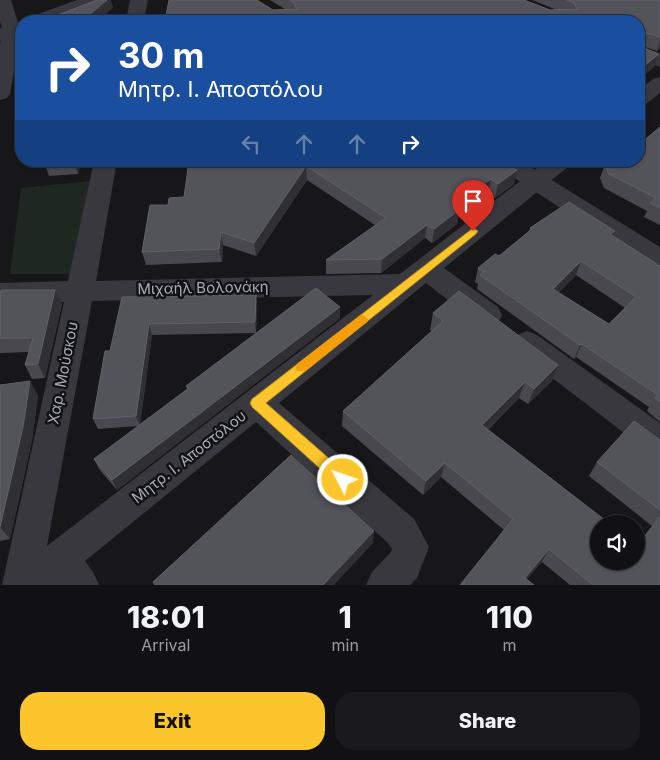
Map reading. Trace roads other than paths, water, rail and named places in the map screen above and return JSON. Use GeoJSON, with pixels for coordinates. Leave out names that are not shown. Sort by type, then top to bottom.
{"type":"FeatureCollection","features":[{"type":"Feature","properties":{"kind":"street"},"geometry":{"type":"LineString","coordinates":[[0,94],[11,31],[2,0]]}},
{"type":"Feature","properties":{"kind":"street"},"geometry":{"type":"LineString","coordinates":[[54,15],[94,0]]}},
{"type":"Feature","properties":{"kind":"street"},"geometry":{"type":"LineString","coordinates":[[136,15],[139,0]]}},
{"type":"Feature","properties":{"kind":"street"},"geometry":{"type":"LineString","coordinates":[[645,55],[660,61]]}},
{"type":"Feature","properties":{"kind":"street"},"geometry":{"type":"LineString","coordinates":[[645,95],[660,83]]}},
{"type":"Feature","properties":{"kind":"street","name":"Χαρ. Μούσκου"},"geometry":{"type":"LineString","coordinates":[[21,585],[105,167]]}},
{"type":"Feature","properties":{"kind":"street"},"geometry":{"type":"LineString","coordinates":[[513,167],[660,260]]}},
{"type":"Feature","properties":{"kind":"street","name":"Μητρ. Ι. Αποστόλου"},"geometry":{"type":"LineString","coordinates":[[27,585],[71,572],[256,403],[554,167]]}},
{"type":"Feature","properties":{"kind":"street"},"geometry":{"type":"LineString","coordinates":[[416,276],[660,442]]}},
{"type":"Feature","properties":{"kind":"street","name":"Μιχαήλ Βολονάκη"},"geometry":{"type":"LineString","coordinates":[[0,293],[416,276]]}},
{"type":"Feature","properties":{"kind":"street"},"geometry":{"type":"LineString","coordinates":[[256,403],[401,531],[411,547],[404,565],[385,585]]}}]}
